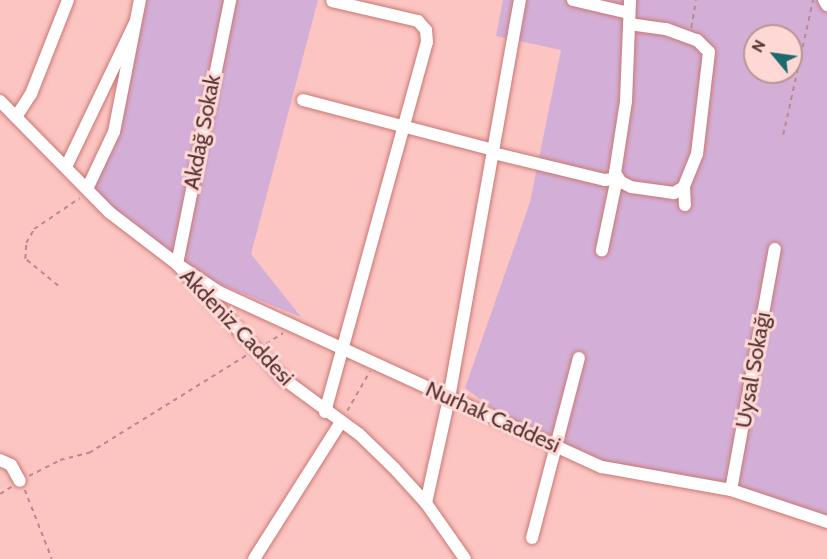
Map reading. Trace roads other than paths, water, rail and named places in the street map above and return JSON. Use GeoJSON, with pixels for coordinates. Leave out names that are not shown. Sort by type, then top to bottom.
{"type":"FeatureCollection","features":[{"type":"Feature","properties":{"kind":"street"},"geometry":{"type":"LineString","coordinates":[[16,117],[31,94],[68,0]]}},
{"type":"Feature","properties":{"kind":"street"},"geometry":{"type":"LineString","coordinates":[[87,189],[114,132],[140,0]]}},
{"type":"Feature","properties":{"kind":"street","name":"Akdağ Sokak"},"geometry":{"type":"LineString","coordinates":[[177,264],[230,0]]}},
{"type":"Feature","properties":{"kind":"street"},"geometry":{"type":"LineString","coordinates":[[426,503],[449,398],[520,0]]}},
{"type":"Feature","properties":{"kind":"street"},"geometry":{"type":"LineString","coordinates":[[573,0],[629,12],[702,43],[709,52],[709,77],[697,154],[684,187],[685,205]]}},
{"type":"Feature","properties":{"kind":"street"},"geometry":{"type":"LineString","coordinates":[[325,411],[405,130],[427,42],[423,25],[332,1]]}},
{"type":"Feature","properties":{"kind":"street"},"geometry":{"type":"LineString","coordinates":[[602,250],[617,178],[629,12]]}},
{"type":"Feature","properties":{"kind":"street"},"geometry":{"type":"LineString","coordinates":[[66,167],[126,35],[137,20]]}},
{"type":"Feature","properties":{"kind":"street"},"geometry":{"type":"LineString","coordinates":[[303,100],[405,130],[605,180],[617,178],[631,187],[675,193],[684,187]]}},
{"type":"Feature","properties":{"kind":"street","name":"Akdeniz Caddesi"},"geometry":{"type":"LineString","coordinates":[[0,101],[87,189],[153,249],[177,264],[259,348],[284,379],[359,434],[426,503],[465,559]]}},
{"type":"Feature","properties":{"kind":"street","name":"Uysal Sokağı"},"geometry":{"type":"LineString","coordinates":[[731,490],[775,249]]}},
{"type":"Feature","properties":{"kind":"street","name":"Nurhak Caddesi"},"geometry":{"type":"LineString","coordinates":[[177,264],[219,292],[602,467],[731,490],[827,522]]}},
{"type":"Feature","properties":{"kind":"street"},"geometry":{"type":"LineString","coordinates":[[532,538],[558,447],[579,358]]}},
{"type":"Feature","properties":{"kind":"street"},"geometry":{"type":"LineString","coordinates":[[254,559],[340,422]]}},
{"type":"Feature","properties":{"kind":"street"},"geometry":{"type":"LineString","coordinates":[[0,460],[11,465],[20,481]]}}]}
